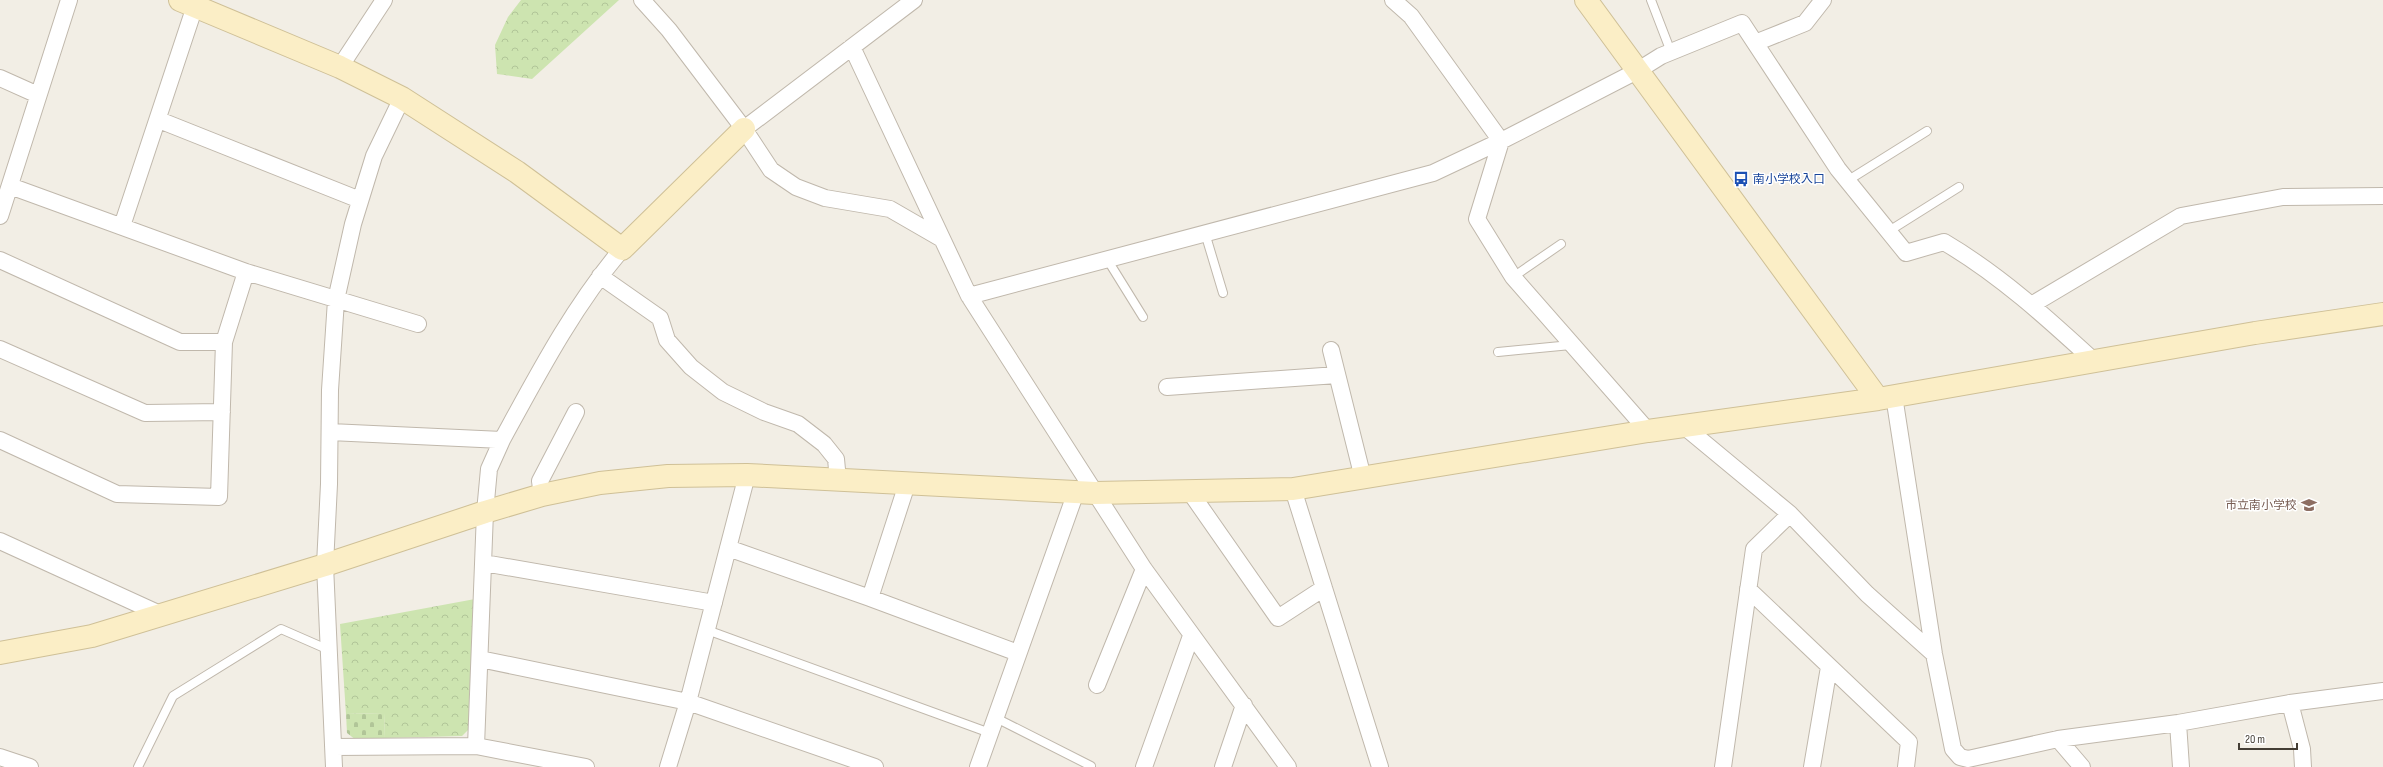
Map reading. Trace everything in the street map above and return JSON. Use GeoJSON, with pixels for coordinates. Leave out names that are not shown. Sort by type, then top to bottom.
{"type":"FeatureCollection","features":[{"type":"Feature","properties":{"kind":"street"},"geometry":{"type":"LineString","coordinates":[[0,216],[69,0]]}},
{"type":"Feature","properties":{"kind":"street"},"geometry":{"type":"LineString","coordinates":[[340,67],[384,0]]}},
{"type":"Feature","properties":{"kind":"street"},"geometry":{"type":"LineString","coordinates":[[642,0],[670,30],[744,129],[771,170],[796,187],[825,198],[890,209],[942,239]]}},
{"type":"Feature","properties":{"kind":"street"},"geometry":{"type":"LineString","coordinates":[[476,746],[485,512],[489,469],[502,440],[556,342],[600,276],[622,249],[744,129],[914,0]]}},
{"type":"Feature","properties":{"kind":"street"},"geometry":{"type":"LineString","coordinates":[[1393,0],[1411,16],[1501,141]]}},
{"type":"Feature","properties":{"kind":"street"},"geometry":{"type":"LineString","coordinates":[[1586,0],[1637,71],[1886,398],[1953,749],[1960,757],[1968,759],[2058,739],[2178,723],[2290,703],[2383,691]]}},
{"type":"Feature","properties":{"kind":"street"},"geometry":{"type":"LineString","coordinates":[[1755,43],[1805,23],[1823,0]]}},
{"type":"Feature","properties":{"kind":"street"},"geometry":{"type":"LineString","coordinates":[[122,226],[159,120],[191,2],[340,67],[402,98],[517,172],[622,249]]}},
{"type":"Feature","properties":{"kind":"street"},"geometry":{"type":"LineString","coordinates":[[969,296],[1433,173],[1501,141],[1671,52],[1742,23],[1848,181],[1906,253],[1944,242],[1975,260],[2033,304],[2095,362]]}},
{"type":"Feature","properties":{"kind":"street"},"geometry":{"type":"LineString","coordinates":[[852,47],[969,296],[1085,492],[1144,569],[1191,636],[1244,705],[1288,767]]}},
{"type":"Feature","properties":{"kind":"street"},"geometry":{"type":"LineString","coordinates":[[0,78],[38,95]]}},
{"type":"Feature","properties":{"kind":"street"},"geometry":{"type":"LineString","coordinates":[[334,767],[324,565],[329,484],[330,390],[336,300],[353,224],[374,156],[402,98]]}},
{"type":"Feature","properties":{"kind":"street"},"geometry":{"type":"LineString","coordinates":[[159,120],[360,200]]}},
{"type":"Feature","properties":{"kind":"street"},"geometry":{"type":"LineString","coordinates":[[1501,141],[1477,219],[1513,277],[1571,345],[1648,431]]}},
{"type":"Feature","properties":{"kind":"street"},"geometry":{"type":"LineString","coordinates":[[10,186],[246,272],[418,324]]}},
{"type":"Feature","properties":{"kind":"street"},"geometry":{"type":"LineString","coordinates":[[2033,304],[2181,216],[2282,197],[2383,196]]}},
{"type":"Feature","properties":{"kind":"street"},"geometry":{"type":"LineString","coordinates":[[0,260],[180,342],[224,342]]}},
{"type":"Feature","properties":{"kind":"street"},"geometry":{"type":"LineString","coordinates":[[0,440],[117,494],[219,497],[224,342],[246,272]]}},
{"type":"Feature","properties":{"kind":"street"},"geometry":{"type":"LineString","coordinates":[[600,276],[660,318],[667,340],[692,366],[723,392],[764,412],[798,424],[824,444],[836,459],[838,480]]}},
{"type":"Feature","properties":{"kind":"street"},"geometry":{"type":"LineString","coordinates":[[0,653],[92,636],[324,565],[485,512],[542,495],[600,483],[668,476],[747,476],[1085,492],[1190,492],[1292,489],[1648,431],[1886,398],[2255,333],[2383,314]]}},
{"type":"Feature","properties":{"kind":"street"},"geometry":{"type":"LineString","coordinates":[[0,349],[145,413],[222,412]]}},
{"type":"Feature","properties":{"kind":"street"},"geometry":{"type":"LineString","coordinates":[[1332,350],[1363,478]]}},
{"type":"Feature","properties":{"kind":"street"},"geometry":{"type":"LineString","coordinates":[[1167,387],[1338,375]]}},
{"type":"Feature","properties":{"kind":"street"},"geometry":{"type":"LineString","coordinates":[[542,495],[540,481],[576,412]]}},
{"type":"Feature","properties":{"kind":"street"},"geometry":{"type":"LineString","coordinates":[[1685,427],[1790,514],[1867,594],[1934,654]]}},
{"type":"Feature","properties":{"kind":"street"},"geometry":{"type":"LineString","coordinates":[[330,432],[502,440]]}},
{"type":"Feature","properties":{"kind":"street"},"geometry":{"type":"LineString","coordinates":[[668,767],[688,702],[747,476]]}},
{"type":"Feature","properties":{"kind":"street"},"geometry":{"type":"LineString","coordinates":[[870,598],[907,484]]}},
{"type":"Feature","properties":{"kind":"street"},"geometry":{"type":"LineString","coordinates":[[1292,489],[1380,767]]}},
{"type":"Feature","properties":{"kind":"street"},"geometry":{"type":"LineString","coordinates":[[978,767],[1018,654],[1085,492]]}},
{"type":"Feature","properties":{"kind":"street"},"geometry":{"type":"LineString","coordinates":[[1190,492],[1278,618],[1324,588]]}},
{"type":"Feature","properties":{"kind":"street"},"geometry":{"type":"LineString","coordinates":[[1723,767],[1754,549],[1790,514]]}},
{"type":"Feature","properties":{"kind":"street"},"geometry":{"type":"LineString","coordinates":[[0,541],[162,615]]}},
{"type":"Feature","properties":{"kind":"street"},"geometry":{"type":"LineString","coordinates":[[728,548],[870,598],[1018,654]]}},
{"type":"Feature","properties":{"kind":"street"},"geometry":{"type":"LineString","coordinates":[[484,563],[714,602]]}},
{"type":"Feature","properties":{"kind":"street"},"geometry":{"type":"LineString","coordinates":[[1097,685],[1144,569]]}},
{"type":"Feature","properties":{"kind":"street"},"geometry":{"type":"LineString","coordinates":[[1748,589],[1909,742],[1906,767]]}},
{"type":"Feature","properties":{"kind":"street"},"geometry":{"type":"LineString","coordinates":[[1144,767],[1191,636]]}},
{"type":"Feature","properties":{"kind":"street"},"geometry":{"type":"LineString","coordinates":[[480,659],[688,702],[875,767]]}},
{"type":"Feature","properties":{"kind":"street"},"geometry":{"type":"LineString","coordinates":[[1812,767],[1829,667]]}},
{"type":"Feature","properties":{"kind":"street"},"geometry":{"type":"LineString","coordinates":[[2290,703],[2302,749],[2303,767]]}},
{"type":"Feature","properties":{"kind":"street"},"geometry":{"type":"LineString","coordinates":[[1222,767],[1244,705]]}},
{"type":"Feature","properties":{"kind":"street"},"geometry":{"type":"LineString","coordinates":[[2178,723],[2181,767]]}},
{"type":"Feature","properties":{"kind":"street"},"geometry":{"type":"LineString","coordinates":[[2058,739],[2082,767]]}},
{"type":"Feature","properties":{"kind":"street"},"geometry":{"type":"LineString","coordinates":[[333,747],[476,746],[586,767]]}},
{"type":"Feature","properties":{"kind":"street"},"geometry":{"type":"LineString","coordinates":[[0,757],[28,767]]}},
{"type":"Feature","properties":{"kind":"lane"},"geometry":{"type":"LineString","coordinates":[[1651,0],[1671,52]]}},
{"type":"Feature","properties":{"kind":"lane"},"geometry":{"type":"LineString","coordinates":[[1848,181],[1927,131]]}},
{"type":"Feature","properties":{"kind":"lane"},"geometry":{"type":"LineString","coordinates":[[1889,232],[1959,187]]}},
{"type":"Feature","properties":{"kind":"lane"},"geometry":{"type":"LineString","coordinates":[[1205,233],[1223,293]]}},
{"type":"Feature","properties":{"kind":"lane"},"geometry":{"type":"LineString","coordinates":[[1513,277],[1561,244]]}},
{"type":"Feature","properties":{"kind":"lane"},"geometry":{"type":"LineString","coordinates":[[1107,259],[1143,317]]}},
{"type":"Feature","properties":{"kind":"lane"},"geometry":{"type":"LineString","coordinates":[[1498,352],[1571,345]]}},
{"type":"Feature","properties":{"kind":"lane"},"geometry":{"type":"LineString","coordinates":[[138,767],[173,696],[282,629],[329,650]]}},
{"type":"Feature","properties":{"kind":"lane"},"geometry":{"type":"LineString","coordinates":[[707,630],[990,733]]}},
{"type":"Feature","properties":{"kind":"lane"},"geometry":{"type":"LineString","coordinates":[[996,718],[1091,766]]}},
{"type":"Feature","properties":{"kind":"green space"},"geometry":{"type":"Polygon","coordinates":[[[521,0],[619,0],[532,79],[497,74],[495,45],[508,17],[521,0]]]}},
{"type":"Feature","properties":{"kind":"green space"},"geometry":{"type":"Polygon","coordinates":[[[475,599],[469,729],[462,736],[385,738],[384,713],[346,714],[340,624],[475,599]]]}},
{"type":"Feature","properties":{"kind":"green space"},"geometry":{"type":"Polygon","coordinates":[[[384,713],[385,738],[356,740],[347,733],[346,714],[384,713]]]}},
{"type":"Feature","properties":{"kind":"place","name":"南小学校入口"},"geometry":{"type":"Point","coordinates":[1741,179]}},
{"type":"Feature","properties":{"kind":"place","name":"市立南小学校"},"geometry":{"type":"Point","coordinates":[2309,505]}}]}
